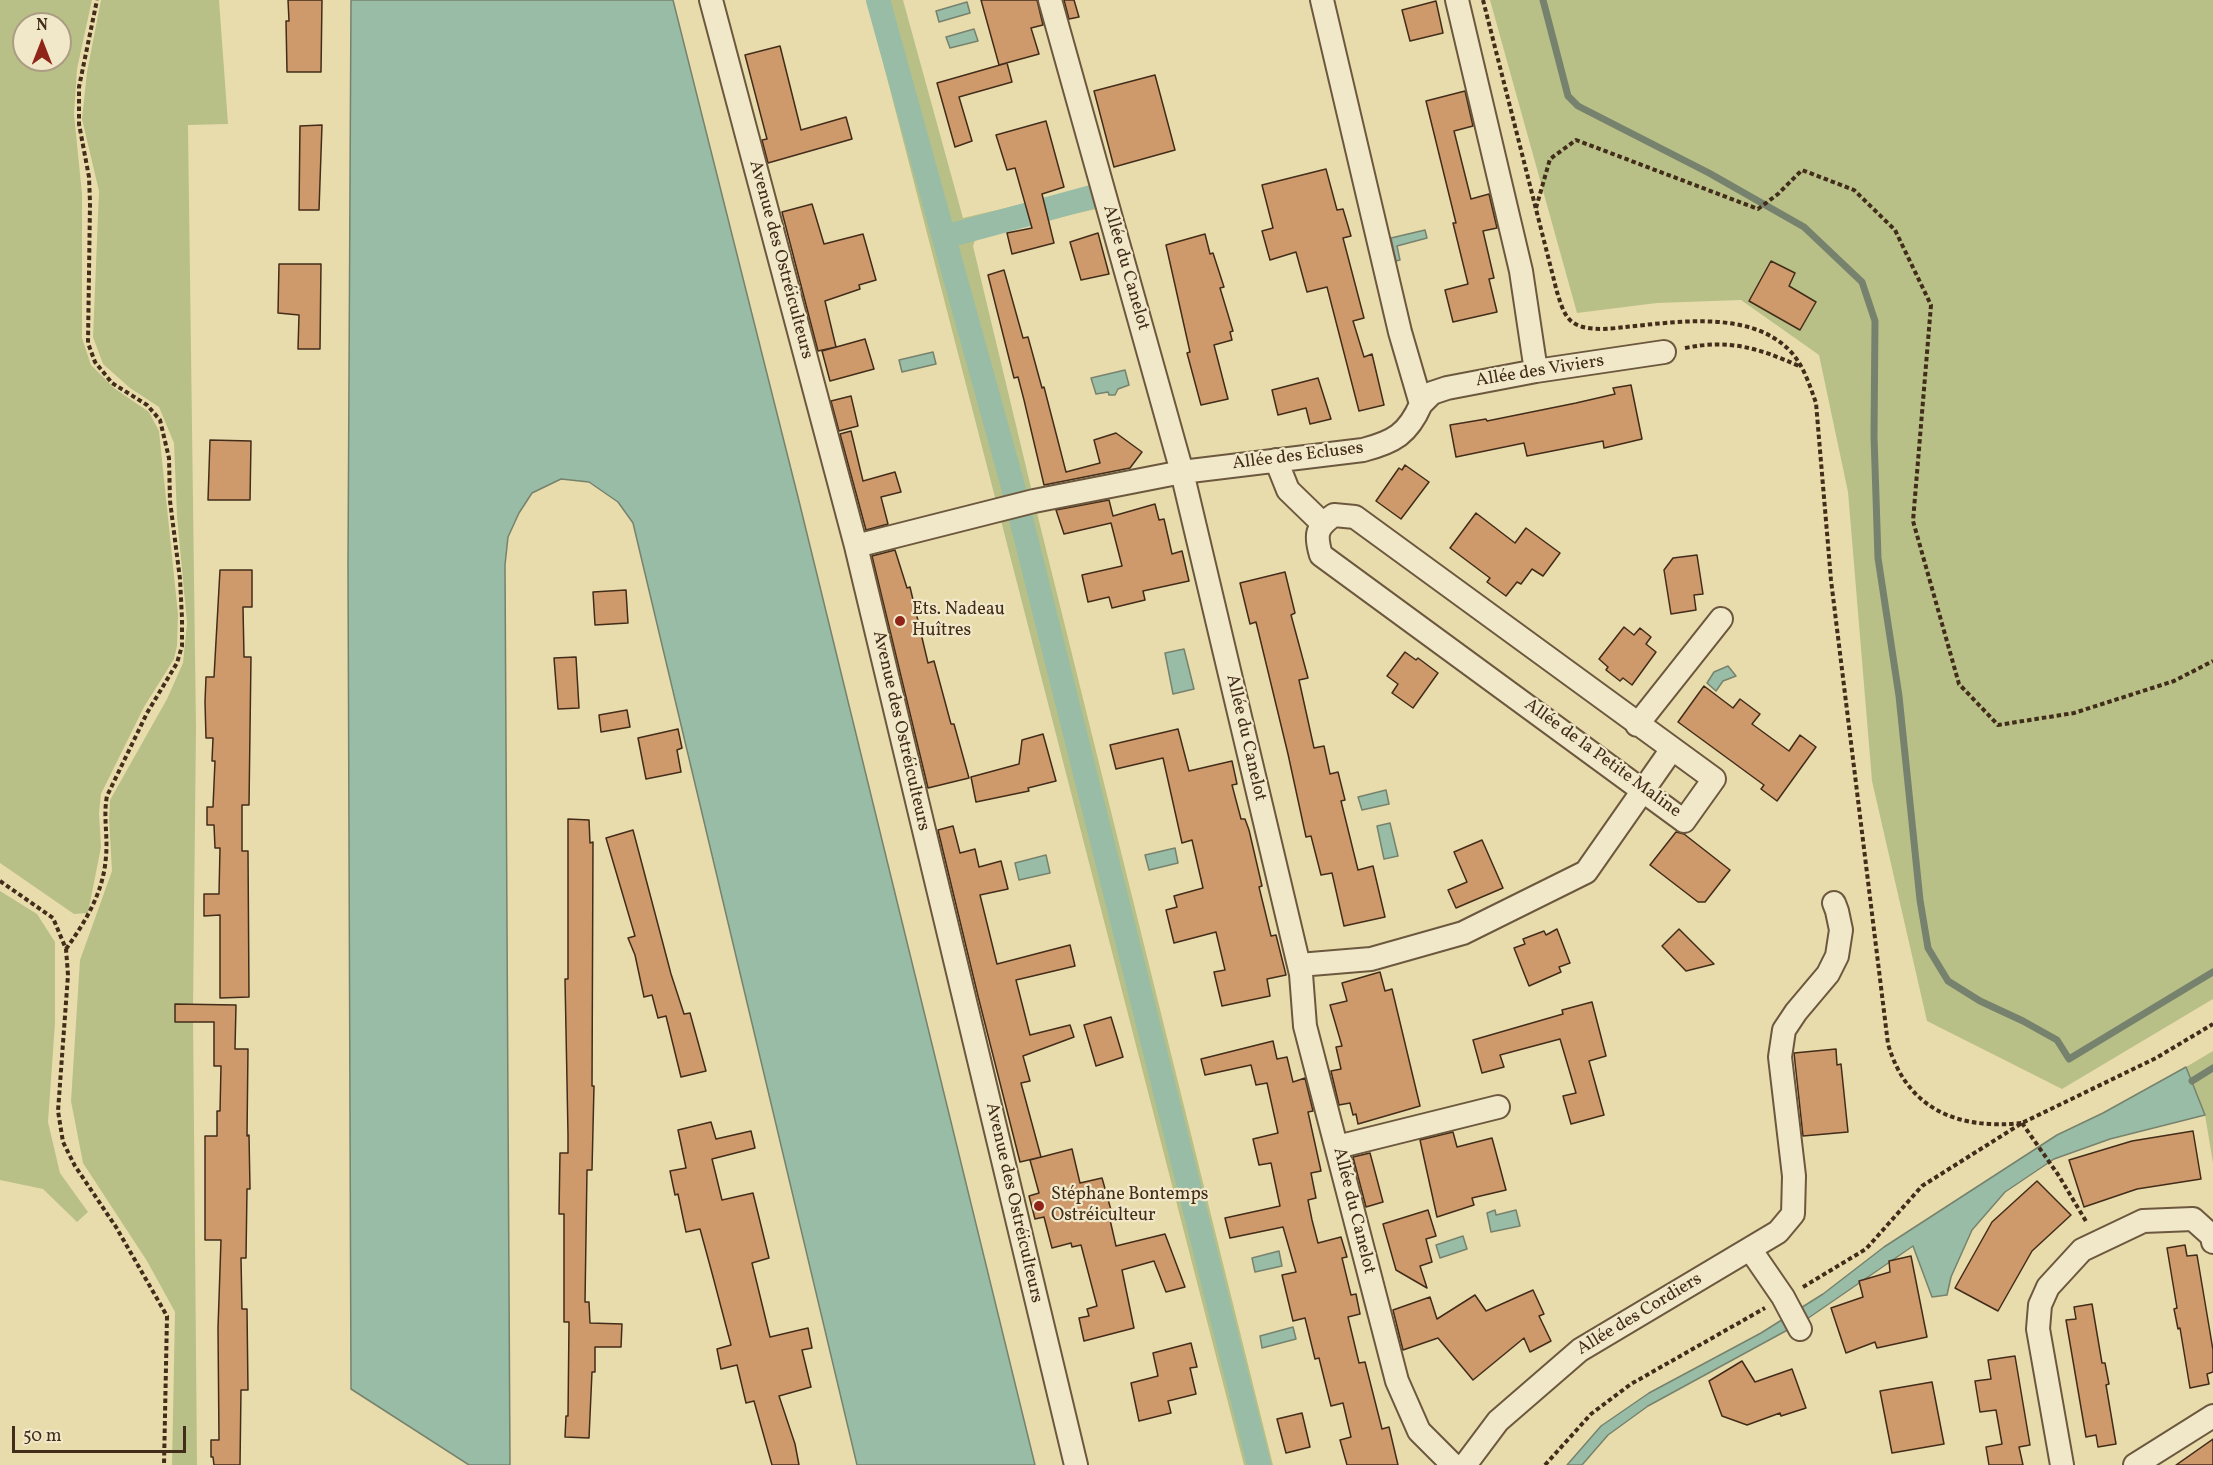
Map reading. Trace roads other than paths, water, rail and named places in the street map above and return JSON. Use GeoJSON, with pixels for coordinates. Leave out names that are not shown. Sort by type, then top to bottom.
{"type":"FeatureCollection","features":[{"type":"Feature","properties":{"kind":"street","name":"Avenue des Ostréiculteurs"},"geometry":{"type":"LineString","coordinates":[[711,0],[856,546],[1076,1465]]}},
{"type":"Feature","properties":{"kind":"street","name":"Allée du Canelot"},"geometry":{"type":"LineString","coordinates":[[1050,0],[1182,472],[1299,965],[1305,1026],[1397,1381],[1419,1431],[1453,1465]]}},
{"type":"Feature","properties":{"kind":"street"},"geometry":{"type":"LineString","coordinates":[[1322,0],[1400,332],[1421,404]]}},
{"type":"Feature","properties":{"kind":"street"},"geometry":{"type":"LineString","coordinates":[[1457,0],[1521,271],[1536,371]]}},
{"type":"Feature","properties":{"kind":"street","name":"Allée des Viviers"},"geometry":{"type":"LineString","coordinates":[[1421,404],[1432,393],[1447,388],[1536,371],[1664,352]]}},
{"type":"Feature","properties":{"kind":"street","name":"Allée des Ecluses"},"geometry":{"type":"LineString","coordinates":[[856,546],[1034,501],[1182,472],[1363,450],[1384,445],[1408,429],[1421,404]]}},
{"type":"Feature","properties":{"kind":"street"},"geometry":{"type":"LineString","coordinates":[[1276,460],[1288,490],[1322,523]]}},
{"type":"Feature","properties":{"kind":"street","name":"Allée de la Petite Maline"},"geometry":{"type":"LineString","coordinates":[[1335,515],[1355,517],[1637,725],[1714,779],[1684,820],[1321,555],[1318,532],[1322,523],[1335,515]]}},
{"type":"Feature","properties":{"kind":"street"},"geometry":{"type":"LineString","coordinates":[[1637,725],[1721,619]]}},
{"type":"Feature","properties":{"kind":"street"},"geometry":{"type":"LineString","coordinates":[[1299,965],[1371,959],[1463,933],[1586,872],[1672,749]]}},
{"type":"Feature","properties":{"kind":"street","name":"Allée des Cordiers"},"geometry":{"type":"LineString","coordinates":[[1465,1465],[1498,1421],[1580,1350],[1778,1232],[1793,1214],[1794,1176],[1780,1057],[1785,1030],[1796,1012],[1828,974],[1837,956],[1840,930],[1838,911],[1834,903]]}},
{"type":"Feature","properties":{"kind":"street"},"geometry":{"type":"LineString","coordinates":[[1337,1147],[1498,1107]]}},
{"type":"Feature","properties":{"kind":"street"},"geometry":{"type":"LineString","coordinates":[[2062,1465],[2037,1329],[2040,1305],[2048,1287],[2082,1250],[2143,1221],[2193,1219],[2212,1236],[2213,1242]]}},
{"type":"Feature","properties":{"kind":"street"},"geometry":{"type":"LineString","coordinates":[[1750,1249],[1783,1297],[1800,1329]]}},
{"type":"Feature","properties":{"kind":"street"},"geometry":{"type":"LineString","coordinates":[[2135,1465],[2213,1416]]}},
{"type":"Feature","properties":{"kind":"waterway"},"geometry":{"type":"LineString","coordinates":[[878,0],[1011,479],[1259,1465]]}},
{"type":"Feature","properties":{"kind":"waterway"},"geometry":{"type":"LineString","coordinates":[[1543,0],[1568,96],[1578,106],[1709,173],[1804,227],[1862,282],[1875,321],[1874,436],[1878,558],[1899,696],[1920,900],[1928,948],[1948,981],[1980,1001],[2057,1040],[2069,1059],[2213,972]]}},
{"type":"Feature","properties":{"kind":"waterway"},"geometry":{"type":"LineString","coordinates":[[944,237],[1095,196]]}},
{"type":"Feature","properties":{"kind":"waterway"},"geometry":{"type":"LineString","coordinates":[[2192,1081],[2213,1068]]}},
{"type":"Feature","properties":{"kind":"place","name":"Ets. Nadeau Huîtres"},"geometry":{"type":"Point","coordinates":[900,621]}},
{"type":"Feature","properties":{"kind":"place","name":"Stéphane Bontemps Ostréiculteur"},"geometry":{"type":"Point","coordinates":[1039,1206]}}]}
